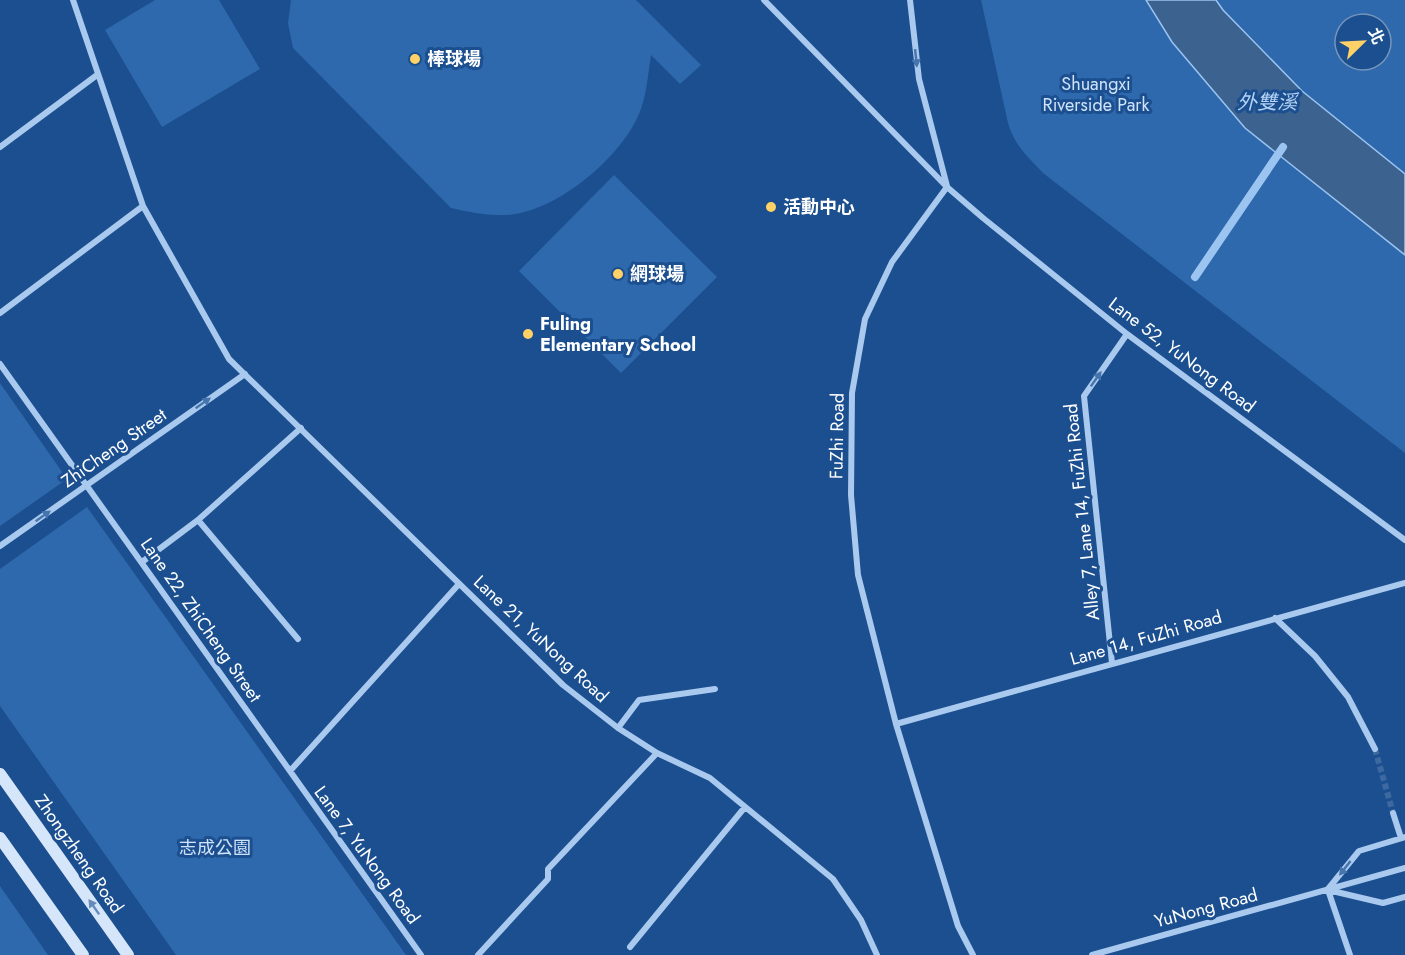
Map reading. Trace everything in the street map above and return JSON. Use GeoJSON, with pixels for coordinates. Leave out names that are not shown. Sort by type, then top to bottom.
{"type":"FeatureCollection","features":[{"type":"Feature","properties":{"kind":"main road","name":"Zhongzheng Road"},"geometry":{"type":"LineString","coordinates":[[0,774],[128,955]]}},
{"type":"Feature","properties":{"kind":"main road"},"geometry":{"type":"LineString","coordinates":[[0,838],[83,955]]}},
{"type":"Feature","properties":{"kind":"street","name":"Lane 21, YuNong Road"},"geometry":{"type":"LineString","coordinates":[[73,0],[142,206],[229,359],[563,685],[618,728],[657,753],[710,778],[833,879],[861,920],[877,955]]}},
{"type":"Feature","properties":{"kind":"street"},"geometry":{"type":"LineString","coordinates":[[764,0],[947,187]]}},
{"type":"Feature","properties":{"kind":"street"},"geometry":{"type":"LineString","coordinates":[[910,0],[918,79],[947,187]]}},
{"type":"Feature","properties":{"kind":"street"},"geometry":{"type":"LineString","coordinates":[[0,147],[97,75]]}},
{"type":"Feature","properties":{"kind":"street","name":"Lane 52, YuNong Road"},"geometry":{"type":"LineString","coordinates":[[947,187],[982,218],[1127,334],[1405,540]]}},
{"type":"Feature","properties":{"kind":"street","name":"FuZhi Road"},"geometry":{"type":"LineString","coordinates":[[947,187],[892,262],[865,319],[852,393],[851,495],[858,575],[896,724],[958,926],[973,955]]}},
{"type":"Feature","properties":{"kind":"street"},"geometry":{"type":"LineString","coordinates":[[0,313],[142,206]]}},
{"type":"Feature","properties":{"kind":"street","name":"Alley 7, Lane 14, FuZhi Road"},"geometry":{"type":"LineString","coordinates":[[1112,663],[1084,396],[1127,334]]}},
{"type":"Feature","properties":{"kind":"street","name":"Lane 22, ZhiCheng Street"},"geometry":{"type":"LineString","coordinates":[[0,364],[290,771]]}},
{"type":"Feature","properties":{"kind":"street","name":"ZhiCheng Street"},"geometry":{"type":"LineString","coordinates":[[0,546],[244,374]]}},
{"type":"Feature","properties":{"kind":"street"},"geometry":{"type":"LineString","coordinates":[[142,562],[198,520],[301,428]]}},
{"type":"Feature","properties":{"kind":"street"},"geometry":{"type":"LineString","coordinates":[[198,520],[298,639]]}},
{"type":"Feature","properties":{"kind":"street","name":"Lane 14, FuZhi Road"},"geometry":{"type":"LineString","coordinates":[[896,724],[1405,583]]}},
{"type":"Feature","properties":{"kind":"street"},"geometry":{"type":"LineString","coordinates":[[290,771],[459,584]]}},
{"type":"Feature","properties":{"kind":"street"},"geometry":{"type":"LineString","coordinates":[[1275,618],[1315,656],[1348,697],[1375,749]]}},
{"type":"Feature","properties":{"kind":"street"},"geometry":{"type":"LineString","coordinates":[[618,728],[639,700],[716,689]]}},
{"type":"Feature","properties":{"kind":"street"},"geometry":{"type":"LineString","coordinates":[[478,955],[548,879],[548,869],[657,753]]}},
{"type":"Feature","properties":{"kind":"street","name":"Lane 7, YuNong Road"},"geometry":{"type":"LineString","coordinates":[[290,771],[421,955]]}},
{"type":"Feature","properties":{"kind":"street"},"geometry":{"type":"LineString","coordinates":[[630,947],[745,807]]}},
{"type":"Feature","properties":{"kind":"street"},"geometry":{"type":"LineString","coordinates":[[1350,955],[1328,890],[1359,851],[1403,837],[1393,813]]}},
{"type":"Feature","properties":{"kind":"street","name":"YuNong Road"},"geometry":{"type":"LineString","coordinates":[[1092,955],[1404,868]]}},
{"type":"Feature","properties":{"kind":"street","name":"YuNong Road"},"geometry":{"type":"LineString","coordinates":[[1328,890],[1383,903],[1405,897]]}},
{"type":"Feature","properties":{"kind":"green space"},"geometry":{"type":"Polygon","coordinates":[[[155,0],[219,0],[260,69],[162,127],[105,30],[155,0]]]}},
{"type":"Feature","properties":{"kind":"green space"},"geometry":{"type":"Polygon","coordinates":[[[291,0],[636,0],[701,65],[680,84],[651,55],[641,109],[620,145],[604,163],[586,179],[546,204],[525,212],[506,215],[478,213],[451,208],[293,48],[288,23],[291,0]]]}},
{"type":"Feature","properties":{"kind":"green space","name":"Shuangxi Riverside Park"},"geometry":{"type":"Polygon","coordinates":[[[981,0],[1146,0],[1172,42],[1358,218],[1405,255],[1405,453],[1043,173],[1032,162],[1018,144],[1008,123],[981,0]]]}},
{"type":"Feature","properties":{"kind":"green space"},"geometry":{"type":"Polygon","coordinates":[[[1216,0],[1405,0],[1405,174],[1302,91],[1216,0]]]}},
{"type":"Feature","properties":{"kind":"green space","name":"網球場"},"geometry":{"type":"Polygon","coordinates":[[[614,175],[717,277],[621,373],[519,271],[614,175]]]}},
{"type":"Feature","properties":{"kind":"green space"},"geometry":{"type":"Polygon","coordinates":[[[0,383],[67,479],[0,526],[0,383]]]}},
{"type":"Feature","properties":{"kind":"green space","name":"志成公園"},"geometry":{"type":"Polygon","coordinates":[[[87,507],[406,955],[176,955],[0,706],[0,569],[87,507]]]}},
{"type":"Feature","properties":{"kind":"green space"},"geometry":{"type":"Polygon","coordinates":[[[0,886],[48,955],[0,955],[0,886]]]}},
{"type":"Feature","properties":{"kind":"water","name":"外雙溪"},"geometry":{"type":"Polygon","coordinates":[[[1146,0],[1216,0],[1302,91],[1405,174],[1405,255],[1245,128],[1172,42],[1146,0]]]}},
{"type":"Feature","properties":{"kind":"waterway"},"geometry":{"type":"LineString","coordinates":[[1195,277],[1283,147]]}},
{"type":"Feature","properties":{"kind":"tunnel"},"geometry":{"type":"LineString","coordinates":[[1375,749],[1393,813]]}},
{"type":"Feature","properties":{"kind":"place","name":"棒球場"},"geometry":{"type":"Point","coordinates":[415,59]}},
{"type":"Feature","properties":{"kind":"place","name":"活動中心"},"geometry":{"type":"Point","coordinates":[771,207]}},
{"type":"Feature","properties":{"kind":"place","name":"網球場"},"geometry":{"type":"Point","coordinates":[618,274]}},
{"type":"Feature","properties":{"kind":"place","name":"Fuling Elementary School"},"geometry":{"type":"Point","coordinates":[528,334]}}]}
